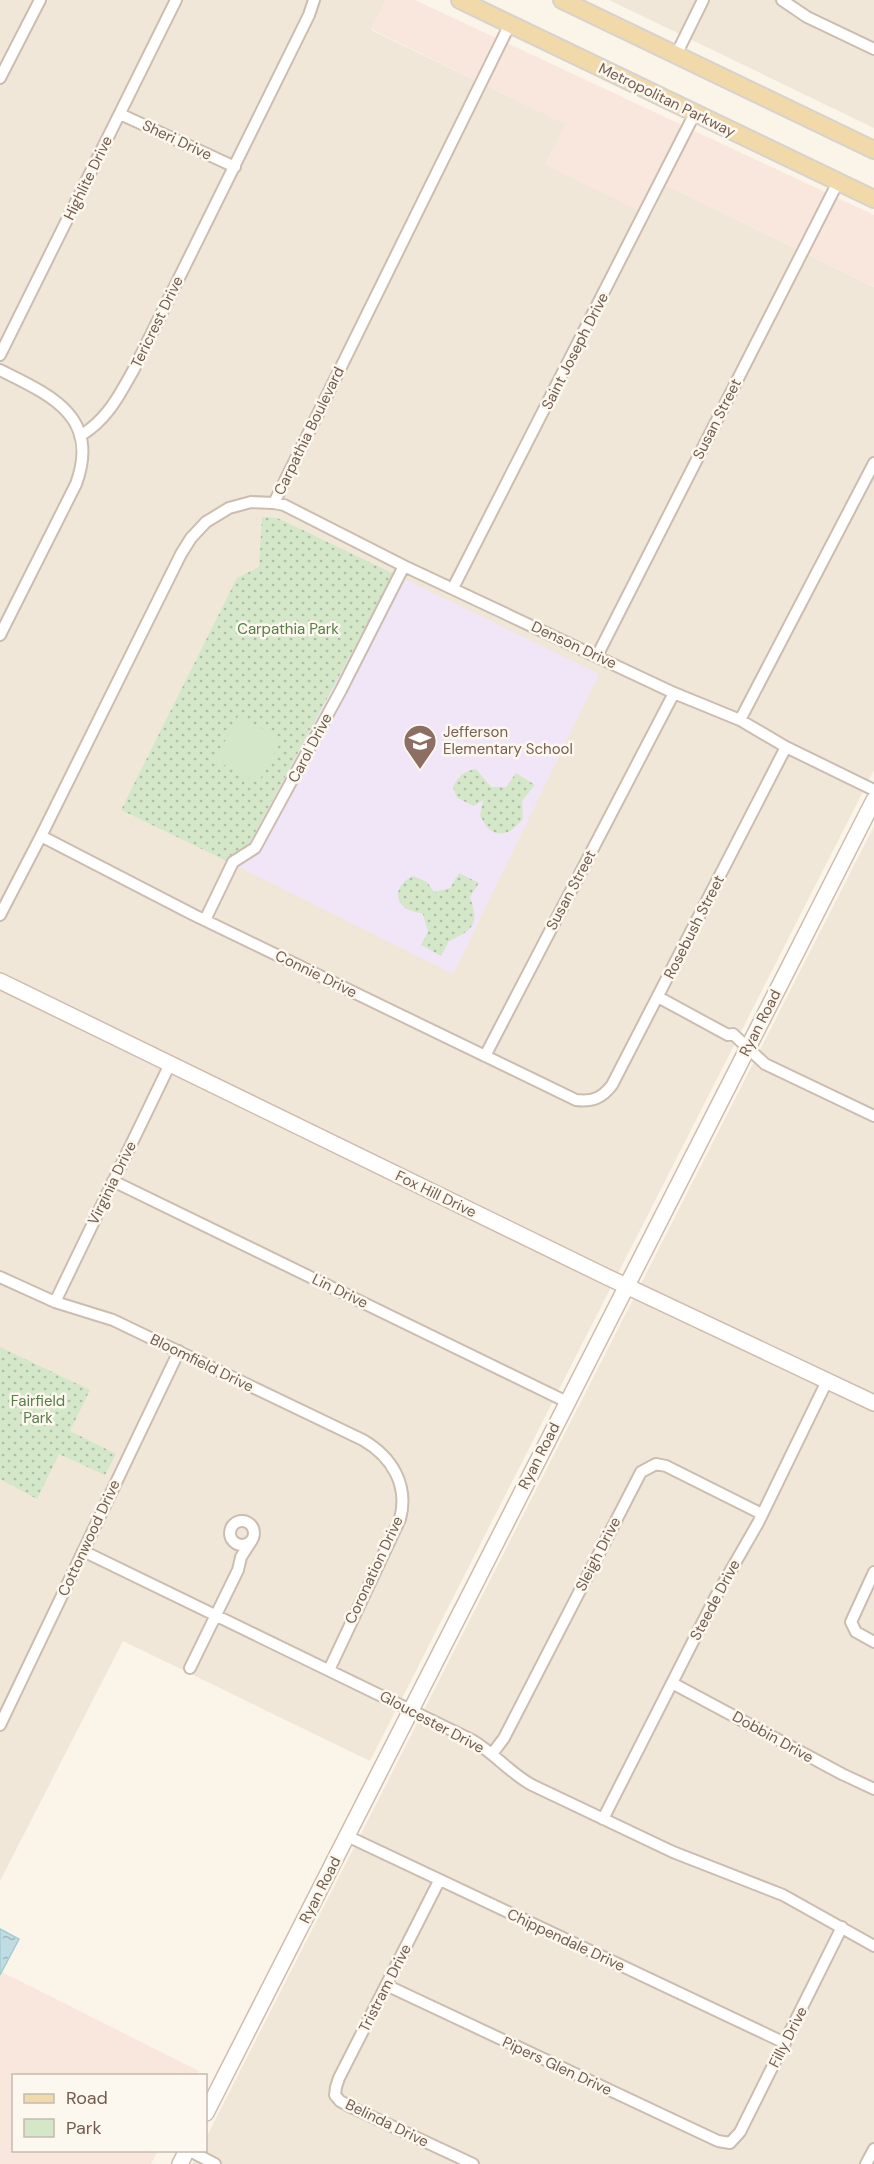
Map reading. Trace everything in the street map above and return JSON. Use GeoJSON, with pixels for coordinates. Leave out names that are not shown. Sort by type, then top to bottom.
{"type":"FeatureCollection","features":[{"type":"Feature","properties":{"kind":"main road","name":"Metropolitan Parkway"},"geometry":{"type":"LineString","coordinates":[[460,0],[838,182],[870,194]]}},
{"type":"Feature","properties":{"kind":"main road"},"geometry":{"type":"LineString","coordinates":[[562,0],[874,150]]}},
{"type":"Feature","properties":{"kind":"main road","name":"Ryan Road"},"geometry":{"type":"LineString","coordinates":[[207,2111],[874,800]]}},
{"type":"Feature","properties":{"kind":"main road","name":"Fox Hill Drive"},"geometry":{"type":"LineString","coordinates":[[0,981],[626,1286],[874,1403]]}},
{"type":"Feature","properties":{"kind":"street"},"geometry":{"type":"LineString","coordinates":[[0,78],[40,0]]}},
{"type":"Feature","properties":{"kind":"street","name":"Highlite Drive"},"geometry":{"type":"LineString","coordinates":[[0,355],[176,0]]}},
{"type":"Feature","properties":{"kind":"street","name":"Tericrest Drive"},"geometry":{"type":"LineString","coordinates":[[80,436],[93,428],[108,413],[130,377],[309,15],[314,0]]}},
{"type":"Feature","properties":{"kind":"street"},"geometry":{"type":"LineString","coordinates":[[676,55],[703,0]]}},
{"type":"Feature","properties":{"kind":"street"},"geometry":{"type":"LineString","coordinates":[[782,0],[807,17],[874,49]]}},
{"type":"Feature","properties":{"kind":"street","name":"Carpathia Boulevard"},"geometry":{"type":"LineString","coordinates":[[0,915],[180,554],[206,522],[229,508],[251,502],[274,502],[510,24]]}},
{"type":"Feature","properties":{"kind":"street","name":"Saint Joseph Drive"},"geometry":{"type":"LineString","coordinates":[[453,588],[695,113]]}},
{"type":"Feature","properties":{"kind":"street","name":"Sheri Drive"},"geometry":{"type":"LineString","coordinates":[[120,114],[234,166]]}},
{"type":"Feature","properties":{"kind":"street","name":"Susan Street"},"geometry":{"type":"LineString","coordinates":[[597,656],[838,182]]}},
{"type":"Feature","properties":{"kind":"street"},"geometry":{"type":"LineString","coordinates":[[0,370],[54,399],[69,414],[80,436],[82,458],[76,484],[0,635]]}},
{"type":"Feature","properties":{"kind":"street"},"geometry":{"type":"LineString","coordinates":[[740,720],[874,463]]}},
{"type":"Feature","properties":{"kind":"street","name":"Denson Drive"},"geometry":{"type":"LineString","coordinates":[[274,502],[298,510],[404,566],[674,693],[740,720],[786,747],[874,790]]}},
{"type":"Feature","properties":{"kind":"street","name":"Carol Drive"},"geometry":{"type":"LineString","coordinates":[[205,920],[233,862],[255,848],[341,690],[404,566]]}},
{"type":"Feature","properties":{"kind":"street","name":"Susan Street"},"geometry":{"type":"LineString","coordinates":[[485,1056],[674,693]]}},
{"type":"Feature","properties":{"kind":"street","name":"Rosebush Street"},"geometry":{"type":"LineString","coordinates":[[594,1100],[603,1096],[612,1085],[786,747]]}},
{"type":"Feature","properties":{"kind":"street","name":"Connie Drive"},"geometry":{"type":"LineString","coordinates":[[41,836],[205,920],[576,1100],[594,1100]]}},
{"type":"Feature","properties":{"kind":"street"},"geometry":{"type":"LineString","coordinates":[[658,997],[728,1035],[734,1034],[765,1064],[874,1116]]}},
{"type":"Feature","properties":{"kind":"street","name":"Virginia Drive"},"geometry":{"type":"LineString","coordinates":[[55,1302],[170,1064]]}},
{"type":"Feature","properties":{"kind":"street","name":"Lin Drive"},"geometry":{"type":"LineString","coordinates":[[113,1181],[567,1402]]}},
{"type":"Feature","properties":{"kind":"street","name":"Bloomfield Drive"},"geometry":{"type":"LineString","coordinates":[[0,1277],[55,1302],[113,1320],[179,1351],[363,1440],[380,1451],[394,1467]]}},
{"type":"Feature","properties":{"kind":"street","name":"Cottonwood Drive"},"geometry":{"type":"LineString","coordinates":[[0,1725],[179,1351]]}},
{"type":"Feature","properties":{"kind":"street","name":"Steede Drive"},"geometry":{"type":"LineString","coordinates":[[603,1819],[727,1576],[762,1514],[827,1381]]}},
{"type":"Feature","properties":{"kind":"street","name":"Sleigh Drive"},"geometry":{"type":"LineString","coordinates":[[492,1754],[504,1738],[641,1472],[656,1464],[666,1466],[762,1514]]}},
{"type":"Feature","properties":{"kind":"street","name":"Coronation Drive"},"geometry":{"type":"LineString","coordinates":[[328,1670],[400,1519],[401,1485],[394,1467]]}},
{"type":"Feature","properties":{"kind":"street"},"geometry":{"type":"LineString","coordinates":[[190,1668],[238,1570],[241,1557],[252,1540],[254,1533],[251,1525],[241,1521],[231,1527],[231,1539],[241,1557]]}},
{"type":"Feature","properties":{"kind":"street"},"geometry":{"type":"LineString","coordinates":[[231,1539],[241,1545],[252,1540]]}},
{"type":"Feature","properties":{"kind":"street","name":"Gloucester Drive"},"geometry":{"type":"LineString","coordinates":[[83,1551],[472,1740],[525,1781],[673,1852],[783,1895],[874,1946]]}},
{"type":"Feature","properties":{"kind":"street"},"geometry":{"type":"LineString","coordinates":[[874,1572],[850,1622],[856,1632],[874,1642]]}},
{"type":"Feature","properties":{"kind":"street","name":"Dobbin Drive"},"geometry":{"type":"LineString","coordinates":[[672,1683],[874,1789]]}},
{"type":"Feature","properties":{"kind":"street","name":"Chippendale Drive"},"geometry":{"type":"LineString","coordinates":[[347,1836],[785,2043]]}},
{"type":"Feature","properties":{"kind":"street","name":"Tristram Drive"},"geometry":{"type":"LineString","coordinates":[[335,2096],[337,2083],[439,1881]]}},
{"type":"Feature","properties":{"kind":"street","name":"Filly Drive"},"geometry":{"type":"LineString","coordinates":[[730,2143],[740,2132],[842,1927]]}},
{"type":"Feature","properties":{"kind":"street","name":"Pipers Glen Drive"},"geometry":{"type":"LineString","coordinates":[[386,1985],[718,2141],[730,2143]]}},
{"type":"Feature","properties":{"kind":"street","name":"Belinda Drive"},"geometry":{"type":"LineString","coordinates":[[335,2096],[351,2106],[473,2164]]}},
{"type":"Feature","properties":{"kind":"street"},"geometry":{"type":"LineString","coordinates":[[866,2164],[874,2149]]}},
{"type":"Feature","properties":{"kind":"street"},"geometry":{"type":"LineString","coordinates":[[189,2152],[215,2164]]}},
{"type":"Feature","properties":{"kind":"shaded area"},"geometry":{"type":"Polygon","coordinates":[[[0,0],[386,0],[371,30],[566,124],[546,164],[651,216],[666,185],[874,287],[874,770],[370,1761],[123,1641],[0,1881],[0,0]]]}},
{"type":"Feature","properties":{"kind":"shaded area"},"geometry":{"type":"Polygon","coordinates":[[[386,0],[415,0],[874,215],[874,287],[666,185],[650,216],[546,165],[565,124],[371,29],[386,0]]]}},
{"type":"Feature","properties":{"kind":"shaded area"},"geometry":{"type":"Polygon","coordinates":[[[609,0],[874,0],[874,128],[609,0]]]}},
{"type":"Feature","properties":{"kind":"shaded area","name":"Jefferson Elementary School"},"geometry":{"type":"Polygon","coordinates":[[[394,574],[599,674],[453,974],[237,866],[394,574]]]}},
{"type":"Feature","properties":{"kind":"shaded area"},"geometry":{"type":"Polygon","coordinates":[[[874,826],[874,2164],[192,2164],[198,2152],[207,2152],[207,2136],[874,826]]]}},
{"type":"Feature","properties":{"kind":"shaded area"},"geometry":{"type":"Polygon","coordinates":[[[0,1971],[199,2071],[198,2074],[12,2074],[12,2152],[157,2152],[151,2164],[0,2164],[0,1971]]]}},
{"type":"Feature","properties":{"kind":"green space","name":"Carpathia Park"},"geometry":{"type":"Polygon","coordinates":[[[262,517],[277,518],[394,574],[237,866],[121,810],[237,578],[259,567],[262,517]]]}},
{"type":"Feature","properties":{"kind":"green space"},"geometry":{"type":"Polygon","coordinates":[[[238,716],[282,739],[258,783],[215,760],[238,716]]]}},
{"type":"Feature","properties":{"kind":"green space"},"geometry":{"type":"Polygon","coordinates":[[[476,769],[491,787],[506,787],[516,773],[535,785],[522,801],[523,818],[508,832],[494,832],[486,826],[480,816],[483,800],[474,806],[457,798],[453,787],[457,780],[465,773],[476,769]]]}},
{"type":"Feature","properties":{"kind":"green space"},"geometry":{"type":"Polygon","coordinates":[[[459,873],[479,883],[470,897],[474,920],[469,930],[449,941],[441,956],[421,945],[428,932],[423,914],[410,910],[400,903],[399,889],[413,876],[427,882],[434,892],[450,888],[459,873]]]}},
{"type":"Feature","properties":{"kind":"green space","name":"Fairfield Park"},"geometry":{"type":"Polygon","coordinates":[[[0,1347],[90,1390],[70,1431],[116,1454],[105,1475],[59,1454],[37,1499],[0,1479],[0,1347]]]}},
{"type":"Feature","properties":{"kind":"water"},"geometry":{"type":"Polygon","coordinates":[[[0,1929],[19,1939],[0,1975],[0,1929]]]}},
{"type":"Feature","properties":{"kind":"place","name":"Jefferson Elementary School"},"geometry":{"type":"Point","coordinates":[420,770]}}]}
